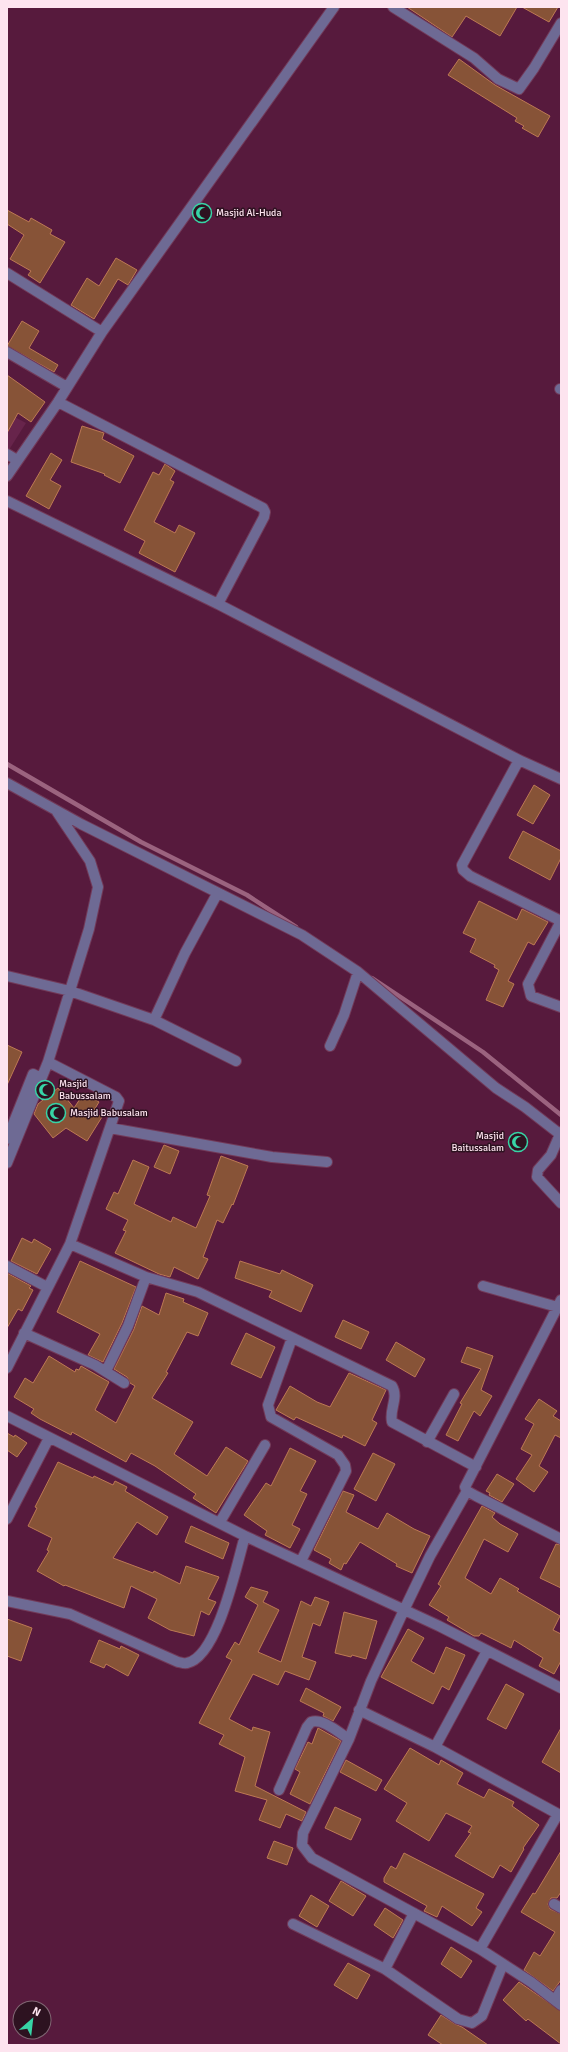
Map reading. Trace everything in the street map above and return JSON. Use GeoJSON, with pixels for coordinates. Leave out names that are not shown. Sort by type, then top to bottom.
{"type":"FeatureCollection","features":[{"type":"Feature","properties":{"kind":"street"},"geometry":{"type":"LineString","coordinates":[[7,476],[58,402],[102,332],[334,7]]}},
{"type":"Feature","properties":{"kind":"street"},"geometry":{"type":"LineString","coordinates":[[393,7],[416,23],[474,58],[498,78],[520,90],[561,22]]}},
{"type":"Feature","properties":{"kind":"street"},"geometry":{"type":"LineString","coordinates":[[7,273],[102,332]]}},
{"type":"Feature","properties":{"kind":"street"},"geometry":{"type":"LineString","coordinates":[[7,352],[67,387]]}},
{"type":"Feature","properties":{"kind":"street"},"geometry":{"type":"LineString","coordinates":[[58,402],[263,508],[265,512],[264,517],[218,604]]}},
{"type":"Feature","properties":{"kind":"street"},"geometry":{"type":"LineString","coordinates":[[7,454],[17,460]]}},
{"type":"Feature","properties":{"kind":"street"},"geometry":{"type":"LineString","coordinates":[[7,501],[218,604],[519,760],[561,779]]}},
{"type":"Feature","properties":{"kind":"street"},"geometry":{"type":"LineString","coordinates":[[519,760],[462,865],[463,870],[470,876],[561,921],[528,984],[531,996],[561,1008]]}},
{"type":"Feature","properties":{"kind":"street"},"geometry":{"type":"LineString","coordinates":[[7,783],[56,810],[160,862],[217,894],[249,908],[302,935],[358,972],[496,1088],[525,1107],[561,1134],[551,1156],[538,1170],[536,1177],[561,1203]]}},
{"type":"Feature","properties":{"kind":"street"},"geometry":{"type":"LineString","coordinates":[[7,1163],[10,1148],[48,1062],[89,929],[98,887],[90,861],[56,810]]}},
{"type":"Feature","properties":{"kind":"street"},"geometry":{"type":"LineString","coordinates":[[154,1020],[185,953],[217,894]]}},
{"type":"Feature","properties":{"kind":"street"},"geometry":{"type":"LineString","coordinates":[[330,1046],[344,1015],[358,972]]}},
{"type":"Feature","properties":{"kind":"street"},"geometry":{"type":"LineString","coordinates":[[7,976],[70,991],[154,1020],[236,1061]]}},
{"type":"Feature","properties":{"kind":"street"},"geometry":{"type":"LineString","coordinates":[[7,1368],[47,1286],[70,1244],[119,1099],[48,1062]]}},
{"type":"Feature","properties":{"kind":"street"},"geometry":{"type":"LineString","coordinates":[[7,1139],[32,1074],[41,1078]]}},
{"type":"Feature","properties":{"kind":"street"},"geometry":{"type":"LineString","coordinates":[[110,1128],[264,1156],[328,1162]]}},
{"type":"Feature","properties":{"kind":"street"},"geometry":{"type":"LineString","coordinates":[[70,1244],[146,1277],[198,1292],[392,1386],[395,1396],[390,1417],[392,1422],[476,1467]]}},
{"type":"Feature","properties":{"kind":"street"},"geometry":{"type":"LineString","coordinates":[[7,1266],[47,1286]]}},
{"type":"Feature","properties":{"kind":"street"},"geometry":{"type":"LineString","coordinates":[[106,1371],[128,1326],[146,1277]]}},
{"type":"Feature","properties":{"kind":"street"},"geometry":{"type":"LineString","coordinates":[[483,1286],[560,1305],[476,1467],[466,1482],[465,1487],[467,1491],[561,1540]]}},
{"type":"Feature","properties":{"kind":"street"},"geometry":{"type":"LineString","coordinates":[[24,1333],[106,1371],[124,1383]]}},
{"type":"Feature","properties":{"kind":"street"},"geometry":{"type":"LineString","coordinates":[[292,1338],[268,1405],[268,1410],[271,1417],[338,1454],[345,1465],[346,1471],[300,1561]]}},
{"type":"Feature","properties":{"kind":"street"},"geometry":{"type":"LineString","coordinates":[[427,1442],[454,1394]]}},
{"type":"Feature","properties":{"kind":"street"},"geometry":{"type":"LineString","coordinates":[[7,1416],[220,1522],[245,1536],[439,1626],[561,1688]]}},
{"type":"Feature","properties":{"kind":"street"},"geometry":{"type":"LineString","coordinates":[[7,1519],[49,1438]]}},
{"type":"Feature","properties":{"kind":"street"},"geometry":{"type":"LineString","coordinates":[[220,1522],[265,1445]]}},
{"type":"Feature","properties":{"kind":"street"},"geometry":{"type":"LineString","coordinates":[[467,1491],[430,1556],[404,1610],[359,1710],[349,1739],[303,1833],[302,1845],[312,1858],[480,1949],[558,2002],[561,1990]]}},
{"type":"Feature","properties":{"kind":"street"},"geometry":{"type":"LineString","coordinates":[[7,1601],[70,1614],[178,1662],[187,1663],[197,1658],[215,1635],[245,1536]]}},
{"type":"Feature","properties":{"kind":"street"},"geometry":{"type":"LineString","coordinates":[[435,1747],[488,1651]]}},
{"type":"Feature","properties":{"kind":"street"},"geometry":{"type":"LineString","coordinates":[[359,1710],[435,1747],[559,1815],[480,1949]]}},
{"type":"Feature","properties":{"kind":"street"},"geometry":{"type":"LineString","coordinates":[[280,1790],[307,1727],[311,1722],[318,1721],[325,1724],[349,1739]]}},
{"type":"Feature","properties":{"kind":"street"},"geometry":{"type":"LineString","coordinates":[[385,1969],[414,1913]]}},
{"type":"Feature","properties":{"kind":"street"},"geometry":{"type":"LineString","coordinates":[[293,1924],[385,1969],[458,2019],[472,2023],[482,2016],[503,1964]]}},
{"type":"Feature","properties":{"kind":"shaded area"},"geometry":{"type":"Polygon","coordinates":[[[7,413],[26,423],[7,453],[7,413]]]}},
{"type":"Feature","properties":{"kind":"building"},"geometry":{"type":"Polygon","coordinates":[[[407,7],[517,7],[500,36],[466,16],[452,37],[407,7]]]}},
{"type":"Feature","properties":{"kind":"building"},"geometry":{"type":"Polygon","coordinates":[[[522,7],[558,7],[549,22],[522,7]]]}},
{"type":"Feature","properties":{"kind":"building"},"geometry":{"type":"Polygon","coordinates":[[[459,59],[495,85],[550,116],[538,137],[522,128],[524,126],[515,121],[517,118],[448,75],[459,59]]]}},
{"type":"Feature","properties":{"kind":"building"},"geometry":{"type":"Polygon","coordinates":[[[7,210],[29,222],[31,218],[52,230],[50,234],[65,242],[40,283],[28,275],[31,271],[10,259],[24,235],[7,224],[7,210]]]}},
{"type":"Feature","properties":{"kind":"building"},"geometry":{"type":"Polygon","coordinates":[[[116,258],[137,270],[128,285],[118,279],[94,319],[71,305],[87,278],[99,286],[116,258]]]}},
{"type":"Feature","properties":{"kind":"building"},"geometry":{"type":"Polygon","coordinates":[[[22,321],[39,331],[29,348],[58,365],[54,372],[7,346],[22,321]]]}},
{"type":"Feature","properties":{"kind":"building"},"geometry":{"type":"Polygon","coordinates":[[[7,375],[45,402],[31,422],[18,413],[7,433],[7,375]]]}},
{"type":"Feature","properties":{"kind":"building"},"geometry":{"type":"Polygon","coordinates":[[[82,426],[104,433],[102,439],[134,456],[120,483],[104,475],[105,474],[71,462],[82,426]]]}},
{"type":"Feature","properties":{"kind":"building"},"geometry":{"type":"Polygon","coordinates":[[[51,453],[62,460],[50,480],[61,486],[49,509],[26,496],[51,453]]]}},
{"type":"Feature","properties":{"kind":"building"},"geometry":{"type":"Polygon","coordinates":[[[165,464],[175,471],[170,480],[174,482],[154,522],[175,533],[179,525],[195,533],[175,572],[139,553],[145,541],[124,530],[153,472],[159,475],[165,464]]]}},
{"type":"Feature","properties":{"kind":"building"},"geometry":{"type":"Polygon","coordinates":[[[534,785],[550,795],[533,824],[517,815],[534,785]]]}},
{"type":"Feature","properties":{"kind":"building"},"geometry":{"type":"Polygon","coordinates":[[[523,831],[561,851],[561,858],[550,880],[509,858],[523,831]]]}},
{"type":"Feature","properties":{"kind":"building"},"geometry":{"type":"Polygon","coordinates":[[[479,901],[517,920],[522,909],[548,922],[534,945],[528,942],[508,981],[514,984],[503,1007],[486,1000],[499,970],[494,967],[495,965],[470,952],[476,939],[463,933],[479,901]]]}},
{"type":"Feature","properties":{"kind":"building"},"geometry":{"type":"Polygon","coordinates":[[[7,1045],[22,1052],[7,1085],[7,1045]]]}},
{"type":"Feature","properties":{"kind":"building"},"geometry":{"type":"Polygon","coordinates":[[[58,1088],[74,1108],[84,1093],[99,1102],[93,1112],[102,1117],[87,1141],[66,1128],[53,1138],[34,1114],[38,1104],[58,1088]]]}},
{"type":"Feature","properties":{"kind":"building"},"geometry":{"type":"Polygon","coordinates":[[[164,1145],[179,1151],[170,1174],[154,1167],[164,1145]]]}},
{"type":"Feature","properties":{"kind":"building"},"geometry":{"type":"Polygon","coordinates":[[[221,1156],[248,1166],[233,1205],[232,1204],[223,1223],[217,1220],[203,1257],[208,1259],[198,1279],[174,1267],[170,1277],[159,1274],[115,1253],[126,1231],[123,1230],[128,1220],[106,1209],[114,1192],[118,1194],[133,1160],[149,1167],[134,1204],[171,1222],[173,1217],[196,1228],[210,1196],[207,1195],[221,1156]]]}},
{"type":"Feature","properties":{"kind":"building"},"geometry":{"type":"Polygon","coordinates":[[[22,1238],[32,1243],[34,1239],[51,1249],[37,1274],[11,1261],[22,1238]]]}},
{"type":"Feature","properties":{"kind":"building"},"geometry":{"type":"Polygon","coordinates":[[[80,1261],[136,1287],[122,1323],[103,1362],[88,1355],[100,1334],[57,1312],[80,1261]]]}},
{"type":"Feature","properties":{"kind":"building"},"geometry":{"type":"Polygon","coordinates":[[[240,1261],[280,1274],[282,1270],[313,1285],[301,1312],[269,1297],[272,1291],[235,1278],[240,1261]]]}},
{"type":"Feature","properties":{"kind":"building"},"geometry":{"type":"Polygon","coordinates":[[[7,1273],[31,1286],[29,1288],[33,1290],[22,1311],[18,1309],[7,1328],[7,1273]]]}},
{"type":"Feature","properties":{"kind":"building"},"geometry":{"type":"Polygon","coordinates":[[[166,1293],[184,1299],[183,1302],[208,1313],[198,1336],[187,1332],[166,1372],[168,1373],[152,1398],[193,1422],[174,1454],[207,1476],[226,1447],[248,1461],[216,1513],[193,1498],[196,1494],[155,1466],[131,1453],[126,1462],[72,1432],[71,1435],[40,1419],[31,1413],[34,1409],[14,1397],[25,1378],[33,1383],[49,1356],[75,1372],[76,1369],[79,1370],[81,1366],[109,1382],[95,1410],[116,1423],[135,1386],[130,1383],[127,1377],[114,1369],[134,1329],[142,1306],[159,1315],[166,1293]]]}},
{"type":"Feature","properties":{"kind":"building"},"geometry":{"type":"Polygon","coordinates":[[[343,1320],[369,1332],[361,1349],[335,1337],[343,1320]]]}},
{"type":"Feature","properties":{"kind":"building"},"geometry":{"type":"Polygon","coordinates":[[[246,1333],[275,1347],[261,1378],[231,1364],[246,1333]]]}},
{"type":"Feature","properties":{"kind":"building"},"geometry":{"type":"Polygon","coordinates":[[[396,1342],[425,1359],[415,1377],[386,1360],[396,1342]]]}},
{"type":"Feature","properties":{"kind":"building"},"geometry":{"type":"Polygon","coordinates":[[[467,1347],[493,1356],[481,1390],[492,1396],[480,1416],[474,1411],[458,1441],[446,1435],[462,1404],[460,1403],[481,1369],[461,1362],[467,1347]]]}},
{"type":"Feature","properties":{"kind":"building"},"geometry":{"type":"Polygon","coordinates":[[[349,1373],[386,1390],[372,1420],[377,1423],[365,1446],[343,1435],[342,1438],[296,1417],[294,1420],[276,1410],[290,1386],[317,1402],[330,1407],[349,1373]]]}},
{"type":"Feature","properties":{"kind":"building"},"geometry":{"type":"Polygon","coordinates":[[[539,1399],[557,1411],[553,1416],[561,1421],[561,1438],[555,1435],[539,1466],[548,1472],[534,1492],[516,1479],[532,1455],[521,1449],[534,1424],[525,1419],[539,1399]]]}},
{"type":"Feature","properties":{"kind":"building"},"geometry":{"type":"Polygon","coordinates":[[[7,1433],[14,1437],[15,1435],[27,1443],[17,1457],[7,1450],[7,1433]]]}},
{"type":"Feature","properties":{"kind":"building"},"geometry":{"type":"Polygon","coordinates":[[[290,1448],[316,1461],[300,1491],[307,1494],[292,1525],[300,1529],[290,1548],[265,1535],[267,1531],[244,1515],[266,1483],[271,1486],[290,1448]]]}},
{"type":"Feature","properties":{"kind":"building"},"geometry":{"type":"Polygon","coordinates":[[[373,1453],[395,1464],[376,1501],[354,1489],[373,1453]]]}},
{"type":"Feature","properties":{"kind":"building"},"geometry":{"type":"Polygon","coordinates":[[[58,1462],[93,1478],[94,1476],[113,1485],[115,1481],[127,1487],[125,1491],[168,1517],[157,1535],[137,1522],[113,1558],[153,1573],[154,1571],[180,1584],[186,1566],[219,1577],[208,1599],[216,1602],[209,1615],[201,1611],[194,1636],[170,1630],[148,1618],[157,1599],[131,1586],[124,1608],[65,1585],[64,1586],[37,1571],[49,1551],[47,1550],[52,1538],[28,1526],[37,1508],[35,1507],[58,1462]]]}},
{"type":"Feature","properties":{"kind":"building"},"geometry":{"type":"Polygon","coordinates":[[[497,1474],[514,1484],[502,1502],[489,1495],[490,1493],[486,1491],[497,1474]]]}},
{"type":"Feature","properties":{"kind":"building"},"geometry":{"type":"Polygon","coordinates":[[[343,1491],[354,1495],[346,1512],[378,1529],[387,1513],[414,1529],[430,1536],[412,1573],[396,1566],[397,1564],[360,1542],[346,1564],[344,1563],[341,1570],[329,1563],[331,1559],[314,1550],[343,1491]]]}},
{"type":"Feature","properties":{"kind":"building"},"geometry":{"type":"Polygon","coordinates":[[[482,1506],[495,1513],[492,1517],[500,1524],[518,1534],[508,1552],[484,1539],[465,1578],[491,1594],[500,1578],[519,1589],[517,1591],[560,1616],[553,1630],[561,1634],[561,1661],[554,1674],[539,1666],[543,1658],[514,1640],[511,1648],[481,1633],[479,1636],[474,1636],[447,1620],[449,1617],[429,1605],[441,1586],[438,1584],[482,1506]]]}},
{"type":"Feature","properties":{"kind":"building"},"geometry":{"type":"Polygon","coordinates":[[[191,1526],[229,1543],[223,1559],[185,1542],[191,1526]]]}},
{"type":"Feature","properties":{"kind":"building"},"geometry":{"type":"Polygon","coordinates":[[[556,1544],[561,1545],[561,1588],[540,1578],[556,1544]]]}},
{"type":"Feature","properties":{"kind":"building"},"geometry":{"type":"Polygon","coordinates":[[[251,1587],[268,1592],[263,1602],[279,1610],[258,1652],[281,1662],[301,1601],[311,1606],[315,1597],[329,1602],[320,1626],[313,1623],[302,1657],[316,1662],[309,1680],[285,1671],[278,1685],[253,1674],[229,1719],[252,1731],[253,1727],[270,1732],[255,1786],[306,1812],[302,1821],[286,1814],[280,1828],[259,1820],[267,1800],[235,1791],[245,1757],[219,1744],[224,1735],[199,1723],[232,1660],[226,1657],[235,1642],[239,1645],[258,1605],[245,1597],[251,1587]]]}},
{"type":"Feature","properties":{"kind":"building"},"geometry":{"type":"Polygon","coordinates":[[[344,1612],[377,1621],[366,1659],[352,1655],[351,1657],[335,1653],[344,1612]]]}},
{"type":"Feature","properties":{"kind":"building"},"geometry":{"type":"Polygon","coordinates":[[[7,1619],[32,1628],[21,1661],[7,1656],[7,1619]]]}},
{"type":"Feature","properties":{"kind":"building"},"geometry":{"type":"Polygon","coordinates":[[[408,1629],[424,1638],[411,1661],[434,1674],[446,1647],[465,1655],[449,1690],[442,1686],[433,1704],[381,1677],[408,1629]]]}},
{"type":"Feature","properties":{"kind":"building"},"geometry":{"type":"Polygon","coordinates":[[[99,1640],[120,1649],[121,1646],[139,1655],[128,1676],[106,1664],[104,1668],[90,1662],[99,1640]]]}},
{"type":"Feature","properties":{"kind":"building"},"geometry":{"type":"Polygon","coordinates":[[[506,1684],[524,1694],[506,1729],[487,1719],[506,1684]]]}},
{"type":"Feature","properties":{"kind":"building"},"geometry":{"type":"Polygon","coordinates":[[[306,1688],[341,1707],[333,1721],[323,1716],[324,1713],[300,1701],[306,1688]]]}},
{"type":"Feature","properties":{"kind":"building"},"geometry":{"type":"Polygon","coordinates":[[[318,1728],[341,1741],[310,1804],[290,1794],[300,1772],[295,1769],[308,1742],[312,1744],[318,1728]]]}},
{"type":"Feature","properties":{"kind":"building"},"geometry":{"type":"Polygon","coordinates":[[[561,1728],[561,1773],[542,1762],[561,1728]]]}},
{"type":"Feature","properties":{"kind":"building"},"geometry":{"type":"Polygon","coordinates":[[[410,1748],[439,1765],[441,1760],[463,1773],[457,1784],[484,1798],[489,1789],[514,1802],[512,1806],[539,1825],[523,1848],[524,1849],[511,1872],[500,1865],[493,1878],[455,1856],[471,1833],[468,1832],[472,1826],[446,1813],[429,1841],[396,1821],[407,1803],[384,1789],[410,1748]]]}},
{"type":"Feature","properties":{"kind":"building"},"geometry":{"type":"Polygon","coordinates":[[[346,1760],[382,1780],[376,1791],[340,1772],[346,1760]]]}},
{"type":"Feature","properties":{"kind":"building"},"geometry":{"type":"Polygon","coordinates":[[[335,1807],[361,1819],[351,1840],[325,1828],[335,1807]]]}},
{"type":"Feature","properties":{"kind":"building"},"geometry":{"type":"Polygon","coordinates":[[[274,1841],[293,1848],[287,1865],[267,1858],[274,1841]]]}},
{"type":"Feature","properties":{"kind":"building"},"geometry":{"type":"Polygon","coordinates":[[[561,1851],[561,1892],[557,1898],[551,1898],[548,1904],[550,1909],[561,1914],[561,1980],[553,1991],[524,1970],[534,1952],[540,1956],[555,1932],[521,1912],[533,1893],[535,1894],[561,1851]]]}},
{"type":"Feature","properties":{"kind":"building"},"geometry":{"type":"Polygon","coordinates":[[[404,1853],[484,1894],[476,1908],[482,1912],[472,1926],[442,1906],[437,1917],[424,1911],[427,1906],[384,1882],[384,1878],[391,1866],[396,1869],[404,1853]]]}},
{"type":"Feature","properties":{"kind":"building"},"geometry":{"type":"Polygon","coordinates":[[[341,1881],[366,1896],[353,1916],[329,1901],[341,1881]]]}},
{"type":"Feature","properties":{"kind":"building"},"geometry":{"type":"Polygon","coordinates":[[[311,1895],[329,1906],[317,1927],[299,1916],[311,1895]]]}},
{"type":"Feature","properties":{"kind":"building"},"geometry":{"type":"Polygon","coordinates":[[[385,1908],[403,1920],[393,1938],[374,1925],[385,1908]]]}},
{"type":"Feature","properties":{"kind":"building"},"geometry":{"type":"Polygon","coordinates":[[[451,1947],[472,1961],[461,1978],[441,1964],[451,1947]]]}},
{"type":"Feature","properties":{"kind":"building"},"geometry":{"type":"Polygon","coordinates":[[[348,1963],[370,1975],[357,1999],[334,1985],[348,1963]]]}},
{"type":"Feature","properties":{"kind":"building"},"geometry":{"type":"Polygon","coordinates":[[[519,1982],[561,2011],[561,2044],[528,2019],[526,2021],[503,2000],[519,1982]]]}},
{"type":"Feature","properties":{"kind":"building"},"geometry":{"type":"Polygon","coordinates":[[[441,2015],[488,2045],[443,2045],[428,2035],[441,2015]]]}},
{"type":"Feature","properties":{"kind":"waterway"},"geometry":{"type":"LineString","coordinates":[[7,764],[141,842],[247,895],[296,927]]}},
{"type":"Feature","properties":{"kind":"waterway"},"geometry":{"type":"LineString","coordinates":[[372,978],[483,1052],[561,1115]]}},
{"type":"Feature","properties":{"kind":"place","name":"Masjid Al-Huda"},"geometry":{"type":"Point","coordinates":[202,213]}},
{"type":"Feature","properties":{"kind":"place","name":"Masjid Babussalam"},"geometry":{"type":"Point","coordinates":[45,1090]}},
{"type":"Feature","properties":{"kind":"place","name":"Masjid Babusalam"},"geometry":{"type":"Point","coordinates":[56,1113]}},
{"type":"Feature","properties":{"kind":"place","name":"Masjid Baitussalam"},"geometry":{"type":"Point","coordinates":[518,1142]}}]}
